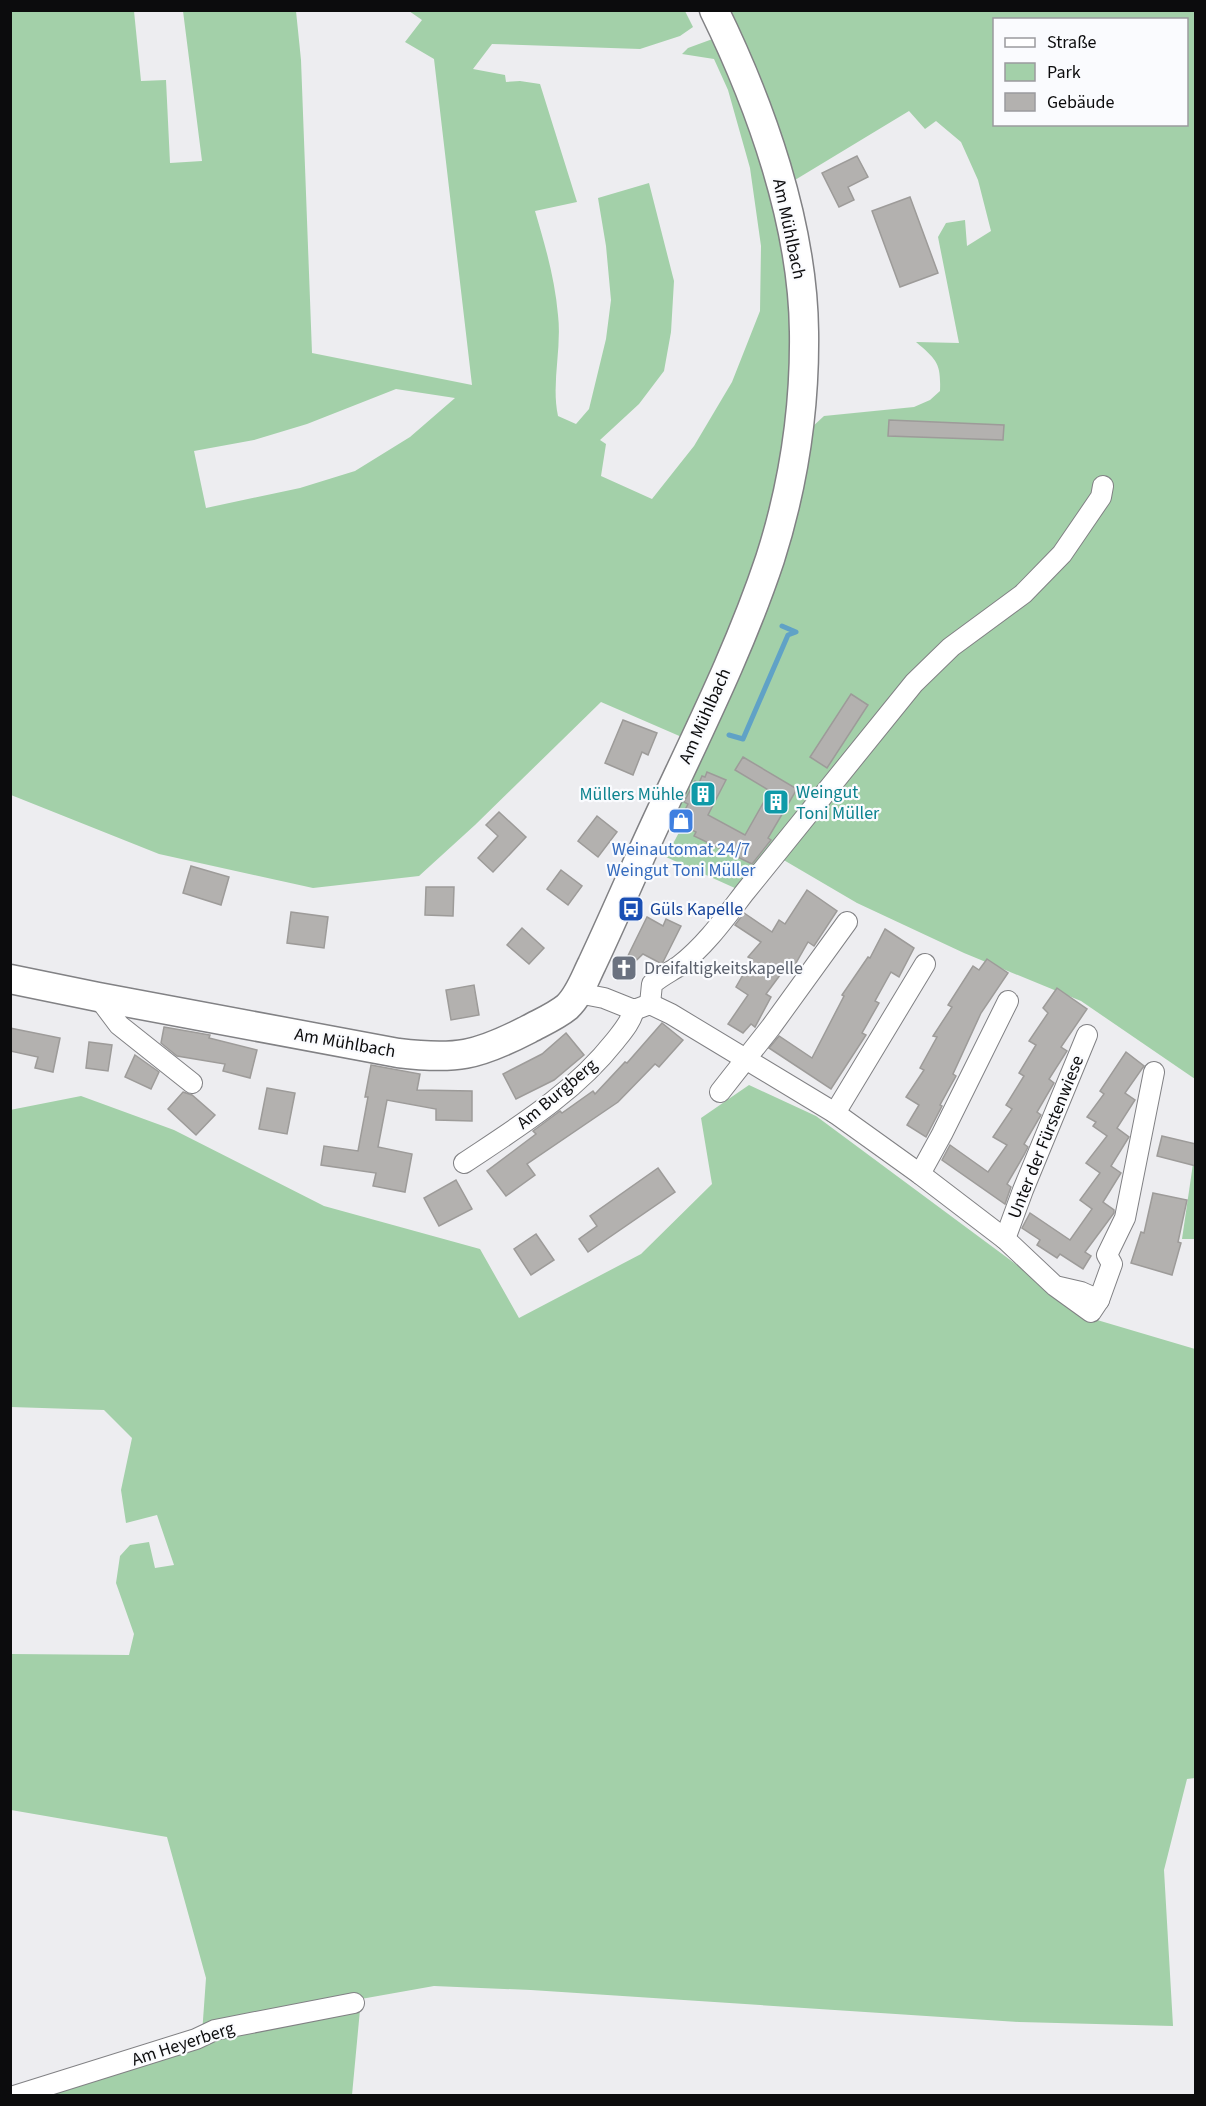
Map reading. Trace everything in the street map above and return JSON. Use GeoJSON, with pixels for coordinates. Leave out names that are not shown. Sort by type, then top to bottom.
{"type":"FeatureCollection","features":[{"type":"Feature","properties":{"kind":"street","name":"Am Mühlbach"},"geometry":{"type":"LineString","coordinates":[[10,979],[398,1053],[446,1057],[461,1056],[487,1049],[557,1014],[570,1005],[578,993],[737,646],[772,549],[792,468],[801,411],[804,332],[802,291],[782,189],[768,140],[714,10]]}},
{"type":"Feature","properties":{"kind":"street","name":"Am Burgberg"},"geometry":{"type":"LineString","coordinates":[[464,1163],[522,1125],[578,1081],[607,1051],[642,1007],[652,984],[686,960],[721,924],[745,891],[914,683],[951,648],[1023,594],[1062,554],[1101,497],[1103,486]]}},
{"type":"Feature","properties":{"kind":"street"},"geometry":{"type":"LineString","coordinates":[[720,1092],[847,922]]}},
{"type":"Feature","properties":{"kind":"street"},"geometry":{"type":"LineString","coordinates":[[835,1113],[926,964]]}},
{"type":"Feature","properties":{"kind":"street","name":"Unter der Fürstenwiese"},"geometry":{"type":"LineString","coordinates":[[578,993],[670,1014],[835,1113],[1005,1239],[1055,1286],[1091,1312],[1099,1300],[1112,1264],[1107,1255],[1125,1218],[1154,1072]]}},
{"type":"Feature","properties":{"kind":"street"},"geometry":{"type":"LineString","coordinates":[[98,997],[118,1025],[192,1083]]}},
{"type":"Feature","properties":{"kind":"street"},"geometry":{"type":"LineString","coordinates":[[920,1174],[1008,1000]]}},
{"type":"Feature","properties":{"kind":"street","name":"Unter der Fürstenwiese"},"geometry":{"type":"LineString","coordinates":[[1005,1239],[1087,1035]]}},
{"type":"Feature","properties":{"kind":"street","name":"Am Heyerberg"},"geometry":{"type":"LineString","coordinates":[[14,2096],[174,2046],[215,2030],[354,2002]]}},
{"type":"Feature","properties":{"kind":"green space"},"geometry":{"type":"Polygon","coordinates":[[[10,11],[134,11],[141,81],[166,80],[170,163],[202,161],[183,11],[296,11],[301,60],[312,353],[472,385],[434,59],[405,42],[422,20],[409,11],[685,11],[693,27],[680,36],[640,49],[492,44],[473,69],[505,75],[506,82],[520,81],[540,84],[577,202],[535,211],[557,302],[559,340],[556,404],[558,416],[576,424],[589,409],[606,339],[611,300],[606,246],[598,198],[649,183],[674,281],[671,332],[664,371],[639,404],[600,440],[606,444],[601,476],[652,499],[694,446],[732,382],[760,311],[761,246],[750,168],[728,90],[714,59],[682,54],[688,48],[718,37],[744,100],[792,263],[794,402],[769,536],[684,738],[601,702],[475,825],[419,876],[313,888],[159,854],[11,795],[10,11]],[[396,389],[307,424],[254,440],[194,451],[206,508],[300,488],[355,471],[410,437],[455,398],[396,389]]]}},
{"type":"Feature","properties":{"kind":"green space"},"geometry":{"type":"Polygon","coordinates":[[[722,11],[1195,11],[1195,1079],[1081,1001],[964,953],[857,903],[770,852],[737,889],[666,857],[685,821],[674,806],[811,428],[824,416],[914,407],[930,400],[940,391],[940,374],[933,358],[916,342],[959,343],[938,237],[946,223],[965,220],[967,246],[991,231],[978,180],[961,142],[936,121],[925,129],[909,111],[790,183],[722,11]]]}},
{"type":"Feature","properties":{"kind":"green space"},"geometry":{"type":"Polygon","coordinates":[[[749,1085],[816,1116],[1087,1317],[1195,1349],[1195,1778],[1187,1779],[1164,1870],[1173,2026],[1019,2022],[531,1990],[434,1986],[361,1999],[352,2095],[27,2095],[202,2034],[206,1978],[167,1837],[11,1810],[11,1654],[129,1655],[134,1634],[116,1583],[120,1556],[130,1545],[149,1542],[155,1568],[174,1565],[157,1515],[126,1523],[121,1490],[132,1438],[104,1410],[11,1407],[10,1110],[81,1096],[174,1130],[324,1206],[480,1249],[519,1318],[641,1254],[712,1184],[701,1118],[749,1085]]]}},
{"type":"Feature","properties":{"kind":"green space"},"geometry":{"type":"Polygon","coordinates":[[[1195,1150],[1195,1239],[1182,1239],[1195,1150]]]}},
{"type":"Feature","properties":{"kind":"building"},"geometry":{"type":"Polygon","coordinates":[[[857,156],[868,177],[848,187],[854,200],[839,207],[822,173],[857,156]]]}},
{"type":"Feature","properties":{"kind":"building"},"geometry":{"type":"Polygon","coordinates":[[[910,197],[938,273],[900,287],[872,211],[910,197]]]}},
{"type":"Feature","properties":{"kind":"building"},"geometry":{"type":"Polygon","coordinates":[[[889,420],[1004,425],[1003,440],[888,436],[889,420]]]}},
{"type":"Feature","properties":{"kind":"building"},"geometry":{"type":"Polygon","coordinates":[[[851,694],[868,705],[827,768],[810,757],[851,694]]]}},
{"type":"Feature","properties":{"kind":"building"},"geometry":{"type":"Polygon","coordinates":[[[623,720],[657,733],[648,755],[642,752],[633,775],[605,763],[623,720]]]}},
{"type":"Feature","properties":{"kind":"building"},"geometry":{"type":"Polygon","coordinates":[[[743,757],[797,789],[768,838],[771,840],[752,864],[694,836],[696,832],[678,823],[688,804],[684,802],[695,781],[699,783],[707,772],[726,780],[708,815],[745,835],[770,791],[735,770],[743,757]]]}},
{"type":"Feature","properties":{"kind":"building"},"geometry":{"type":"Polygon","coordinates":[[[499,812],[526,837],[493,872],[478,858],[498,836],[486,825],[499,812]]]}},
{"type":"Feature","properties":{"kind":"building"},"geometry":{"type":"Polygon","coordinates":[[[597,816],[617,832],[598,857],[578,841],[597,816]]]}},
{"type":"Feature","properties":{"kind":"building"},"geometry":{"type":"Polygon","coordinates":[[[191,866],[229,877],[221,905],[183,893],[191,866]]]}},
{"type":"Feature","properties":{"kind":"building"},"geometry":{"type":"Polygon","coordinates":[[[561,870],[582,886],[568,905],[547,889],[561,870]]]}},
{"type":"Feature","properties":{"kind":"building"},"geometry":{"type":"Polygon","coordinates":[[[426,887],[454,887],[453,916],[425,915],[426,887]]]}},
{"type":"Feature","properties":{"kind":"building"},"geometry":{"type":"Polygon","coordinates":[[[807,890],[837,911],[814,946],[808,942],[792,970],[786,967],[766,994],[771,997],[755,1027],[751,1024],[743,1033],[728,1024],[748,995],[736,987],[752,959],[748,957],[761,942],[735,925],[744,913],[772,932],[779,920],[785,924],[807,890]]]}},
{"type":"Feature","properties":{"kind":"building"},"geometry":{"type":"Polygon","coordinates":[[[291,912],[328,917],[324,948],[287,943],[291,912]]]}},
{"type":"Feature","properties":{"kind":"building"},"geometry":{"type":"Polygon","coordinates":[[[647,917],[663,926],[666,919],[681,926],[663,962],[660,963],[643,954],[619,977],[618,976],[647,917]]]}},
{"type":"Feature","properties":{"kind":"building"},"geometry":{"type":"Polygon","coordinates":[[[522,928],[544,948],[529,964],[507,945],[522,928]]]}},
{"type":"Feature","properties":{"kind":"building"},"geometry":{"type":"Polygon","coordinates":[[[885,929],[914,948],[899,977],[891,972],[875,1001],[879,1003],[862,1033],[866,1035],[831,1089],[769,1048],[779,1036],[812,1058],[844,996],[842,995],[868,957],[870,958],[885,929]]]}},
{"type":"Feature","properties":{"kind":"building"},"geometry":{"type":"Polygon","coordinates":[[[987,959],[1008,973],[981,1013],[953,1074],[956,1076],[926,1137],[907,1125],[919,1105],[906,1097],[924,1070],[920,1068],[937,1037],[933,1036],[952,1007],[948,1005],[973,966],[979,970],[987,959]]]}},
{"type":"Feature","properties":{"kind":"building"},"geometry":{"type":"Polygon","coordinates":[[[474,985],[479,1015],[451,1020],[446,990],[474,985]]]}},
{"type":"Feature","properties":{"kind":"building"},"geometry":{"type":"Polygon","coordinates":[[[1057,988],[1087,1009],[1061,1047],[1067,1051],[1049,1079],[1054,1083],[1037,1112],[1041,1115],[1024,1144],[1028,1147],[1007,1184],[1011,1187],[1005,1204],[942,1160],[950,1145],[988,1172],[1007,1145],[993,1137],[1012,1109],[1006,1105],[1024,1076],[1019,1073],[1036,1045],[1029,1041],[1048,1013],[1043,1008],[1057,988]]]}},
{"type":"Feature","properties":{"kind":"building"},"geometry":{"type":"Polygon","coordinates":[[[662,1023],[683,1040],[659,1067],[655,1064],[618,1102],[527,1164],[535,1175],[506,1196],[487,1171],[536,1134],[533,1131],[560,1111],[562,1113],[593,1091],[595,1094],[625,1062],[627,1063],[662,1023]]]}},
{"type":"Feature","properties":{"kind":"building"},"geometry":{"type":"Polygon","coordinates":[[[164,1027],[210,1035],[209,1038],[257,1050],[250,1078],[223,1071],[225,1064],[177,1056],[161,1043],[164,1027]]]}},
{"type":"Feature","properties":{"kind":"building"},"geometry":{"type":"Polygon","coordinates":[[[10,1028],[60,1038],[53,1072],[35,1068],[38,1057],[10,1051],[10,1028]]]}},
{"type":"Feature","properties":{"kind":"building"},"geometry":{"type":"Polygon","coordinates":[[[566,1033],[584,1055],[554,1080],[516,1099],[503,1074],[542,1054],[566,1033]]]}},
{"type":"Feature","properties":{"kind":"building"},"geometry":{"type":"Polygon","coordinates":[[[89,1042],[112,1045],[108,1071],[86,1068],[89,1042]]]}},
{"type":"Feature","properties":{"kind":"building"},"geometry":{"type":"Polygon","coordinates":[[[1126,1052],[1144,1066],[1125,1093],[1135,1100],[1117,1128],[1129,1137],[1111,1166],[1121,1173],[1103,1202],[1114,1210],[1114,1213],[1085,1252],[1091,1256],[1083,1269],[1060,1254],[1057,1258],[1037,1245],[1040,1240],[1022,1228],[1030,1213],[1070,1240],[1092,1209],[1080,1200],[1100,1173],[1086,1163],[1107,1136],[1093,1126],[1096,1122],[1087,1117],[1104,1094],[1100,1091],[1126,1052]]]}},
{"type":"Feature","properties":{"kind":"building"},"geometry":{"type":"Polygon","coordinates":[[[135,1055],[159,1072],[151,1089],[125,1077],[135,1055]]]}},
{"type":"Feature","properties":{"kind":"building"},"geometry":{"type":"Polygon","coordinates":[[[371,1065],[420,1074],[417,1090],[472,1091],[472,1121],[436,1120],[436,1109],[387,1100],[378,1147],[412,1154],[405,1192],[373,1186],[376,1173],[321,1165],[324,1146],[358,1151],[368,1097],[365,1097],[371,1065]]]}},
{"type":"Feature","properties":{"kind":"building"},"geometry":{"type":"Polygon","coordinates":[[[267,1088],[295,1093],[287,1134],[259,1129],[267,1088]]]}},
{"type":"Feature","properties":{"kind":"building"},"geometry":{"type":"Polygon","coordinates":[[[183,1092],[192,1095],[215,1115],[196,1135],[168,1109],[183,1092]]]}},
{"type":"Feature","properties":{"kind":"building"},"geometry":{"type":"Polygon","coordinates":[[[1162,1136],[1196,1144],[1196,1166],[1157,1156],[1162,1136]]]}},
{"type":"Feature","properties":{"kind":"building"},"geometry":{"type":"Polygon","coordinates":[[[658,1168],[675,1192],[588,1252],[579,1239],[597,1226],[590,1216],[658,1168]]]}},
{"type":"Feature","properties":{"kind":"building"},"geometry":{"type":"Polygon","coordinates":[[[456,1180],[472,1209],[439,1226],[424,1198],[456,1180]]]}},
{"type":"Feature","properties":{"kind":"building"},"geometry":{"type":"Polygon","coordinates":[[[1153,1193],[1187,1200],[1178,1242],[1181,1243],[1172,1275],[1131,1263],[1141,1232],[1144,1233],[1153,1193]]]}},
{"type":"Feature","properties":{"kind":"building"},"geometry":{"type":"Polygon","coordinates":[[[536,1234],[554,1260],[531,1275],[514,1249],[536,1234]]]}},
{"type":"Feature","properties":{"kind":"waterway"},"geometry":{"type":"LineString","coordinates":[[729,735],[743,739],[788,635],[796,632],[782,626]]}},
{"type":"Feature","properties":{"kind":"place","name":"Müllers Mühle"},"geometry":{"type":"Point","coordinates":[703,794]}},
{"type":"Feature","properties":{"kind":"place","name":"Weingut Toni Müller"},"geometry":{"type":"Point","coordinates":[776,802]}},
{"type":"Feature","properties":{"kind":"place","name":"Weinautomat 24/7 Weingut Toni Müller"},"geometry":{"type":"Point","coordinates":[681,821]}},
{"type":"Feature","properties":{"kind":"place","name":"Güls Kapelle"},"geometry":{"type":"Point","coordinates":[631,909]}},
{"type":"Feature","properties":{"kind":"place","name":"Dreifaltigkeitskapelle"},"geometry":{"type":"Point","coordinates":[624,968]}}]}
